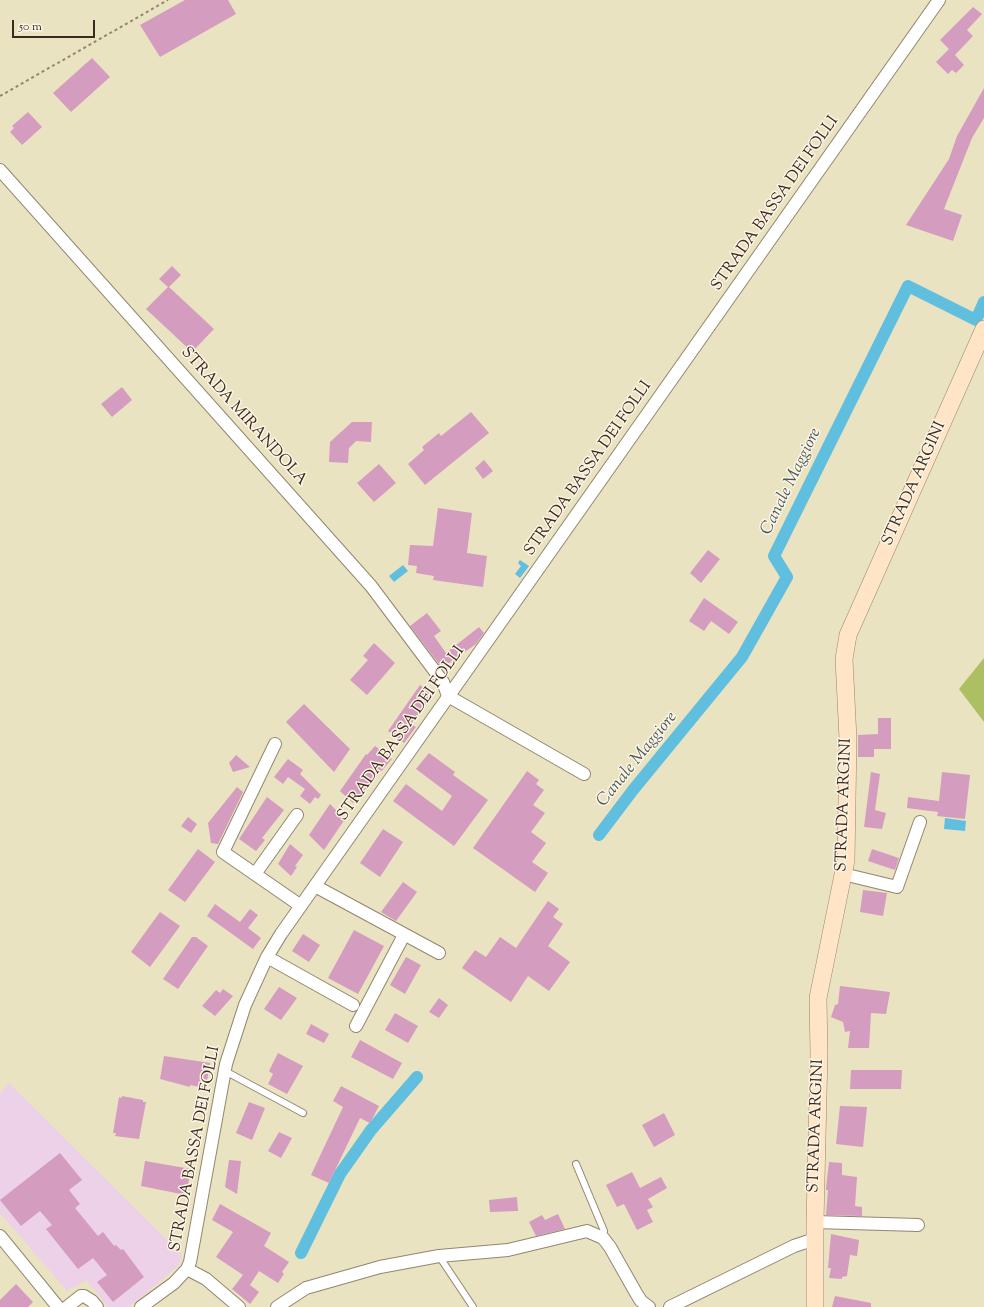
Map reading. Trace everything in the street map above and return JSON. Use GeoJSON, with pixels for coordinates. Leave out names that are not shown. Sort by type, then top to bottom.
{"type":"FeatureCollection","features":[{"type":"Feature","properties":{"kind":"main road","name":"STRADA ARGINI"},"geometry":{"type":"LineString","coordinates":[[815,1307],[819,1053],[818,998],[846,860],[848,739],[844,659],[848,635],[984,329]]}},
{"type":"Feature","properties":{"kind":"street","name":"STRADA BASSA DEI FOLLI"},"geometry":{"type":"LineString","coordinates":[[141,1307],[174,1283],[187,1269],[197,1230],[225,1071],[234,1035],[245,1005],[267,957],[448,696],[939,0]]}},
{"type":"Feature","properties":{"kind":"street","name":"STRADA MIRANDOLA"},"geometry":{"type":"LineString","coordinates":[[0,170],[371,586],[443,682],[448,696]]}},
{"type":"Feature","properties":{"kind":"street"},"geometry":{"type":"LineString","coordinates":[[448,696],[584,774]]}},
{"type":"Feature","properties":{"kind":"street"},"geometry":{"type":"LineString","coordinates":[[275,744],[223,852],[301,906]]}},
{"type":"Feature","properties":{"kind":"street"},"geometry":{"type":"LineString","coordinates":[[255,874],[297,815]]}},
{"type":"Feature","properties":{"kind":"street"},"geometry":{"type":"LineString","coordinates":[[843,874],[897,887],[920,822]]}},
{"type":"Feature","properties":{"kind":"street"},"geometry":{"type":"LineString","coordinates":[[315,886],[439,953]]}},
{"type":"Feature","properties":{"kind":"street"},"geometry":{"type":"LineString","coordinates":[[356,1026],[404,935]]}},
{"type":"Feature","properties":{"kind":"street"},"geometry":{"type":"LineString","coordinates":[[267,957],[352,1005]]}},
{"type":"Feature","properties":{"kind":"street"},"geometry":{"type":"LineString","coordinates":[[670,1307],[794,1246],[815,1231],[918,1225]]}},
{"type":"Feature","properties":{"kind":"street"},"geometry":{"type":"LineString","coordinates":[[277,1307],[295,1294],[313,1286],[380,1267],[439,1256],[508,1250],[587,1231],[603,1238],[641,1301],[649,1307]]}},
{"type":"Feature","properties":{"kind":"street"},"geometry":{"type":"LineString","coordinates":[[0,1236],[58,1307]]}},
{"type":"Feature","properties":{"kind":"street"},"geometry":{"type":"LineString","coordinates":[[187,1269],[206,1279],[239,1307]]}},
{"type":"Feature","properties":{"kind":"street"},"geometry":{"type":"LineString","coordinates":[[67,1307],[81,1296],[84,1296],[92,1301],[97,1307]]}},
{"type":"Feature","properties":{"kind":"lane"},"geometry":{"type":"LineString","coordinates":[[225,1071],[303,1113]]}},
{"type":"Feature","properties":{"kind":"lane"},"geometry":{"type":"LineString","coordinates":[[576,1164],[604,1232],[603,1238]]}},
{"type":"Feature","properties":{"kind":"lane"},"geometry":{"type":"LineString","coordinates":[[439,1256],[474,1307]]}},
{"type":"Feature","properties":{"kind":"path"},"geometry":{"type":"LineString","coordinates":[[0,96],[168,0]]}},
{"type":"Feature","properties":{"kind":"shaded area"},"geometry":{"type":"Polygon","coordinates":[[[9,1083],[182,1255],[178,1266],[129,1307],[108,1307],[86,1280],[67,1291],[0,1213],[0,1094],[9,1083]]]}},
{"type":"Feature","properties":{"kind":"green space"},"geometry":{"type":"Polygon","coordinates":[[[984,658],[984,722],[959,689],[984,658]]]}},
{"type":"Feature","properties":{"kind":"water"},"geometry":{"type":"Polygon","coordinates":[[[520,560],[529,566],[520,578],[515,574],[521,566],[518,563],[520,560]]]}},
{"type":"Feature","properties":{"kind":"water"},"geometry":{"type":"Polygon","coordinates":[[[403,565],[408,571],[394,582],[389,576],[403,565]]]}},
{"type":"Feature","properties":{"kind":"water"},"geometry":{"type":"Polygon","coordinates":[[[945,818],[966,821],[965,831],[944,829],[945,818]]]}},
{"type":"Feature","properties":{"kind":"building"},"geometry":{"type":"Polygon","coordinates":[[[185,0],[228,0],[236,14],[160,57],[140,25],[185,0]]]}},
{"type":"Feature","properties":{"kind":"building"},"geometry":{"type":"Polygon","coordinates":[[[973,7],[982,14],[967,30],[973,36],[955,55],[964,65],[956,73],[952,70],[948,74],[936,62],[949,49],[940,40],[973,7]]]}},
{"type":"Feature","properties":{"kind":"building"},"geometry":{"type":"Polygon","coordinates":[[[92,58],[110,77],[71,112],[53,93],[92,58]]]}},
{"type":"Feature","properties":{"kind":"building"},"geometry":{"type":"Polygon","coordinates":[[[984,88],[984,118],[972,138],[944,209],[962,215],[953,241],[906,225],[949,159],[957,136],[984,88]]]}},
{"type":"Feature","properties":{"kind":"building"},"geometry":{"type":"Polygon","coordinates":[[[28,112],[42,127],[22,145],[10,132],[14,128],[12,126],[28,112]]]}},
{"type":"Feature","properties":{"kind":"building"},"geometry":{"type":"Polygon","coordinates":[[[172,266],[181,275],[169,287],[214,329],[192,352],[146,309],[168,287],[159,279],[172,266]]]}},
{"type":"Feature","properties":{"kind":"building"},"geometry":{"type":"Polygon","coordinates":[[[122,387],[132,400],[112,417],[101,404],[122,387]]]}},
{"type":"Feature","properties":{"kind":"building"},"geometry":{"type":"Polygon","coordinates":[[[471,412],[489,433],[425,485],[408,464],[424,450],[422,447],[439,433],[441,436],[471,412]]]}},
{"type":"Feature","properties":{"kind":"building"},"geometry":{"type":"Polygon","coordinates":[[[352,422],[372,422],[371,442],[356,441],[349,448],[348,463],[329,462],[330,442],[352,422]]]}},
{"type":"Feature","properties":{"kind":"building"},"geometry":{"type":"Polygon","coordinates":[[[484,460],[493,471],[483,479],[475,468],[484,460]]]}},
{"type":"Feature","properties":{"kind":"building"},"geometry":{"type":"Polygon","coordinates":[[[379,464],[396,483],[374,502],[357,483],[379,464]]]}},
{"type":"Feature","properties":{"kind":"building"},"geometry":{"type":"Polygon","coordinates":[[[438,508],[472,513],[467,553],[487,556],[483,587],[433,580],[434,576],[416,573],[417,566],[408,565],[410,545],[433,546],[438,508]]]}},
{"type":"Feature","properties":{"kind":"building"},"geometry":{"type":"Polygon","coordinates":[[[708,550],[720,559],[701,583],[690,573],[708,550]]]}},
{"type":"Feature","properties":{"kind":"building"},"geometry":{"type":"Polygon","coordinates":[[[704,598],[738,622],[729,634],[711,621],[704,631],[689,621],[704,598]]]}},
{"type":"Feature","properties":{"kind":"building"},"geometry":{"type":"Polygon","coordinates":[[[427,613],[441,631],[434,636],[446,653],[479,627],[484,633],[476,644],[442,668],[410,626],[427,613]]]}},
{"type":"Feature","properties":{"kind":"building"},"geometry":{"type":"Polygon","coordinates":[[[374,643],[395,663],[367,695],[350,680],[368,660],[363,656],[374,643]]]}},
{"type":"Feature","properties":{"kind":"building"},"geometry":{"type":"Polygon","coordinates":[[[420,685],[429,691],[430,699],[411,724],[416,727],[404,743],[388,731],[420,685]]]}},
{"type":"Feature","properties":{"kind":"building"},"geometry":{"type":"Polygon","coordinates":[[[304,704],[350,749],[334,772],[286,722],[304,704]]]}},
{"type":"Feature","properties":{"kind":"building"},"geometry":{"type":"Polygon","coordinates":[[[878,718],[891,718],[891,749],[874,749],[874,757],[858,757],[858,735],[878,734],[878,718]]]}},
{"type":"Feature","properties":{"kind":"building"},"geometry":{"type":"Polygon","coordinates":[[[375,746],[392,759],[353,803],[340,791],[366,754],[367,755],[375,746]]]}},
{"type":"Feature","properties":{"kind":"building"},"geometry":{"type":"Polygon","coordinates":[[[429,753],[455,772],[453,775],[488,800],[454,846],[393,801],[406,784],[442,811],[452,796],[416,769],[429,753]]]}},
{"type":"Feature","properties":{"kind":"building"},"geometry":{"type":"Polygon","coordinates":[[[236,755],[250,767],[233,772],[229,763],[236,755]]]}},
{"type":"Feature","properties":{"kind":"building"},"geometry":{"type":"Polygon","coordinates":[[[288,759],[303,770],[300,774],[321,795],[318,799],[315,797],[310,804],[300,796],[305,789],[288,777],[283,784],[274,777],[288,759]]]}},
{"type":"Feature","properties":{"kind":"building"},"geometry":{"type":"Polygon","coordinates":[[[527,771],[539,780],[536,784],[544,790],[533,805],[545,813],[531,832],[546,843],[532,862],[548,873],[535,892],[473,848],[527,771]]]}},
{"type":"Feature","properties":{"kind":"building"},"geometry":{"type":"Polygon","coordinates":[[[871,772],[880,774],[875,810],[886,813],[882,829],[864,827],[871,772]]]}},
{"type":"Feature","properties":{"kind":"building"},"geometry":{"type":"Polygon","coordinates":[[[942,772],[970,775],[965,819],[937,816],[938,812],[907,808],[908,797],[939,801],[942,772]]]}},
{"type":"Feature","properties":{"kind":"building"},"geometry":{"type":"Polygon","coordinates":[[[237,787],[243,792],[218,844],[211,843],[208,823],[237,787]]]}},
{"type":"Feature","properties":{"kind":"building"},"geometry":{"type":"Polygon","coordinates":[[[267,797],[284,810],[262,838],[265,840],[256,851],[239,839],[267,797]]]}},
{"type":"Feature","properties":{"kind":"building"},"geometry":{"type":"Polygon","coordinates":[[[330,804],[345,819],[324,850],[309,835],[330,804]]]}},
{"type":"Feature","properties":{"kind":"building"},"geometry":{"type":"Polygon","coordinates":[[[188,817],[197,824],[191,833],[181,826],[188,817]]]}},
{"type":"Feature","properties":{"kind":"building"},"geometry":{"type":"Polygon","coordinates":[[[383,829],[403,842],[380,877],[360,863],[383,829]]]}},
{"type":"Feature","properties":{"kind":"building"},"geometry":{"type":"Polygon","coordinates":[[[290,844],[303,855],[295,866],[297,867],[291,876],[278,864],[290,844]]]}},
{"type":"Feature","properties":{"kind":"building"},"geometry":{"type":"Polygon","coordinates":[[[198,849],[215,862],[185,902],[168,890],[198,849]]]}},
{"type":"Feature","properties":{"kind":"building"},"geometry":{"type":"Polygon","coordinates":[[[872,849],[899,858],[895,870],[868,861],[872,849]]]}},
{"type":"Feature","properties":{"kind":"building"},"geometry":{"type":"Polygon","coordinates":[[[403,882],[417,892],[396,921],[381,912],[403,882]]]}},
{"type":"Feature","properties":{"kind":"building"},"geometry":{"type":"Polygon","coordinates":[[[863,890],[887,893],[883,916],[860,912],[863,890]]]}},
{"type":"Feature","properties":{"kind":"building"},"geometry":{"type":"Polygon","coordinates":[[[548,901],[559,909],[553,917],[563,924],[548,946],[570,962],[549,991],[528,976],[511,1002],[462,968],[475,950],[486,957],[500,937],[516,948],[548,901]]]}},
{"type":"Feature","properties":{"kind":"building"},"geometry":{"type":"Polygon","coordinates":[[[215,904],[240,922],[250,909],[258,915],[248,928],[261,938],[253,949],[207,916],[215,904]]]}},
{"type":"Feature","properties":{"kind":"building"},"geometry":{"type":"Polygon","coordinates":[[[160,912],[180,926],[150,967],[131,952],[160,912]]]}},
{"type":"Feature","properties":{"kind":"building"},"geometry":{"type":"Polygon","coordinates":[[[354,930],[384,946],[358,994],[328,978],[354,930]]]}},
{"type":"Feature","properties":{"kind":"building"},"geometry":{"type":"Polygon","coordinates":[[[303,934],[320,945],[309,962],[292,951],[303,934]]]}},
{"type":"Feature","properties":{"kind":"building"},"geometry":{"type":"Polygon","coordinates":[[[192,937],[196,937],[208,946],[178,989],[163,979],[192,937]]]}},
{"type":"Feature","properties":{"kind":"building"},"geometry":{"type":"Polygon","coordinates":[[[406,957],[421,965],[405,994],[390,985],[406,957]]]}},
{"type":"Feature","properties":{"kind":"building"},"geometry":{"type":"Polygon","coordinates":[[[840,986],[890,992],[886,1014],[871,1013],[869,1048],[848,1048],[850,1031],[845,1032],[843,1022],[831,1017],[835,1005],[838,1004],[840,986]]]}},
{"type":"Feature","properties":{"kind":"building"},"geometry":{"type":"Polygon","coordinates":[[[279,987],[297,998],[281,1020],[264,1009],[279,987]]]}},
{"type":"Feature","properties":{"kind":"building"},"geometry":{"type":"Polygon","coordinates":[[[223,989],[233,996],[215,1016],[202,1006],[216,990],[220,993],[223,989]]]}},
{"type":"Feature","properties":{"kind":"building"},"geometry":{"type":"Polygon","coordinates":[[[439,998],[448,1005],[439,1018],[429,1012],[439,998]]]}},
{"type":"Feature","properties":{"kind":"building"},"geometry":{"type":"Polygon","coordinates":[[[395,1013],[418,1026],[408,1043],[385,1030],[395,1013]]]}},
{"type":"Feature","properties":{"kind":"building"},"geometry":{"type":"Polygon","coordinates":[[[311,1024],[329,1034],[324,1043],[306,1034],[311,1024]]]}},
{"type":"Feature","properties":{"kind":"building"},"geometry":{"type":"Polygon","coordinates":[[[360,1040],[402,1063],[393,1079],[351,1057],[360,1040]]]}},
{"type":"Feature","properties":{"kind":"building"},"geometry":{"type":"Polygon","coordinates":[[[278,1053],[303,1066],[287,1094],[268,1084],[273,1074],[269,1071],[278,1053]]]}},
{"type":"Feature","properties":{"kind":"building"},"geometry":{"type":"Polygon","coordinates":[[[164,1056],[210,1063],[206,1088],[190,1085],[190,1087],[160,1079],[164,1056]]]}},
{"type":"Feature","properties":{"kind":"building"},"geometry":{"type":"Polygon","coordinates":[[[851,1070],[902,1070],[901,1089],[850,1089],[851,1070]]]}},
{"type":"Feature","properties":{"kind":"building"},"geometry":{"type":"Polygon","coordinates":[[[341,1086],[379,1106],[370,1123],[360,1118],[329,1183],[311,1175],[343,1107],[333,1101],[341,1086]]]}},
{"type":"Feature","properties":{"kind":"building"},"geometry":{"type":"Polygon","coordinates":[[[122,1096],[143,1100],[143,1102],[146,1102],[139,1139],[115,1136],[116,1133],[113,1133],[119,1097],[122,1098],[122,1096]]]}},
{"type":"Feature","properties":{"kind":"building"},"geometry":{"type":"Polygon","coordinates":[[[249,1102],[265,1108],[252,1140],[236,1133],[249,1102]]]}},
{"type":"Feature","properties":{"kind":"building"},"geometry":{"type":"Polygon","coordinates":[[[840,1106],[867,1107],[863,1147],[836,1144],[840,1106]]]}},
{"type":"Feature","properties":{"kind":"building"},"geometry":{"type":"Polygon","coordinates":[[[664,1113],[675,1135],[654,1147],[642,1125],[664,1113]]]}},
{"type":"Feature","properties":{"kind":"building"},"geometry":{"type":"Polygon","coordinates":[[[279,1132],[292,1138],[281,1158],[268,1151],[279,1132]]]}},
{"type":"Feature","properties":{"kind":"building"},"geometry":{"type":"Polygon","coordinates":[[[60,1153],[82,1180],[69,1190],[80,1204],[75,1208],[98,1236],[103,1232],[114,1246],[116,1245],[121,1250],[123,1249],[144,1277],[113,1302],[97,1282],[107,1275],[93,1258],[78,1269],[46,1229],[52,1225],[40,1211],[21,1226],[0,1200],[60,1153]]]}},
{"type":"Feature","properties":{"kind":"building"},"geometry":{"type":"Polygon","coordinates":[[[229,1160],[241,1161],[237,1194],[225,1187],[229,1160]]]}},
{"type":"Feature","properties":{"kind":"building"},"geometry":{"type":"Polygon","coordinates":[[[145,1161],[191,1169],[186,1195],[141,1186],[145,1161]]]}},
{"type":"Feature","properties":{"kind":"building"},"geometry":{"type":"Polygon","coordinates":[[[829,1162],[842,1163],[842,1175],[857,1177],[855,1206],[862,1207],[862,1216],[826,1215],[828,1190],[826,1190],[826,1188],[829,1162]]]}},
{"type":"Feature","properties":{"kind":"building"},"geometry":{"type":"Polygon","coordinates":[[[632,1172],[640,1188],[661,1177],[667,1188],[648,1199],[653,1207],[647,1210],[653,1222],[637,1230],[624,1204],[617,1207],[606,1185],[632,1172]]]}},
{"type":"Feature","properties":{"kind":"building"},"geometry":{"type":"Polygon","coordinates":[[[517,1197],[518,1211],[490,1212],[489,1200],[517,1197]]]}},
{"type":"Feature","properties":{"kind":"building"},"geometry":{"type":"Polygon","coordinates":[[[220,1204],[271,1233],[264,1246],[289,1262],[282,1272],[284,1274],[278,1283],[259,1271],[250,1285],[259,1292],[250,1304],[232,1289],[243,1275],[216,1257],[233,1232],[212,1220],[220,1204]]]}},
{"type":"Feature","properties":{"kind":"building"},"geometry":{"type":"Polygon","coordinates":[[[558,1214],[565,1229],[536,1236],[529,1222],[542,1215],[545,1220],[558,1214]]]}},
{"type":"Feature","properties":{"kind":"building"},"geometry":{"type":"Polygon","coordinates":[[[831,1234],[859,1240],[857,1256],[850,1255],[847,1276],[842,1277],[842,1279],[829,1278],[831,1268],[828,1268],[831,1234]]]}},
{"type":"Feature","properties":{"kind":"building"},"geometry":{"type":"Polygon","coordinates":[[[16,1284],[33,1302],[28,1307],[0,1307],[0,1300],[16,1284]]]}},
{"type":"Feature","properties":{"kind":"building"},"geometry":{"type":"Polygon","coordinates":[[[835,1296],[871,1303],[871,1307],[832,1307],[835,1296]]]}},
{"type":"Feature","properties":{"kind":"waterway","name":"Canale Maggiore"},"geometry":{"type":"LineString","coordinates":[[599,835],[633,790],[742,657],[787,577],[774,556],[908,286],[976,320],[984,302]]}},
{"type":"Feature","properties":{"kind":"waterway"},"geometry":{"type":"LineString","coordinates":[[301,1253],[340,1174],[371,1130],[417,1077]]}}]}
